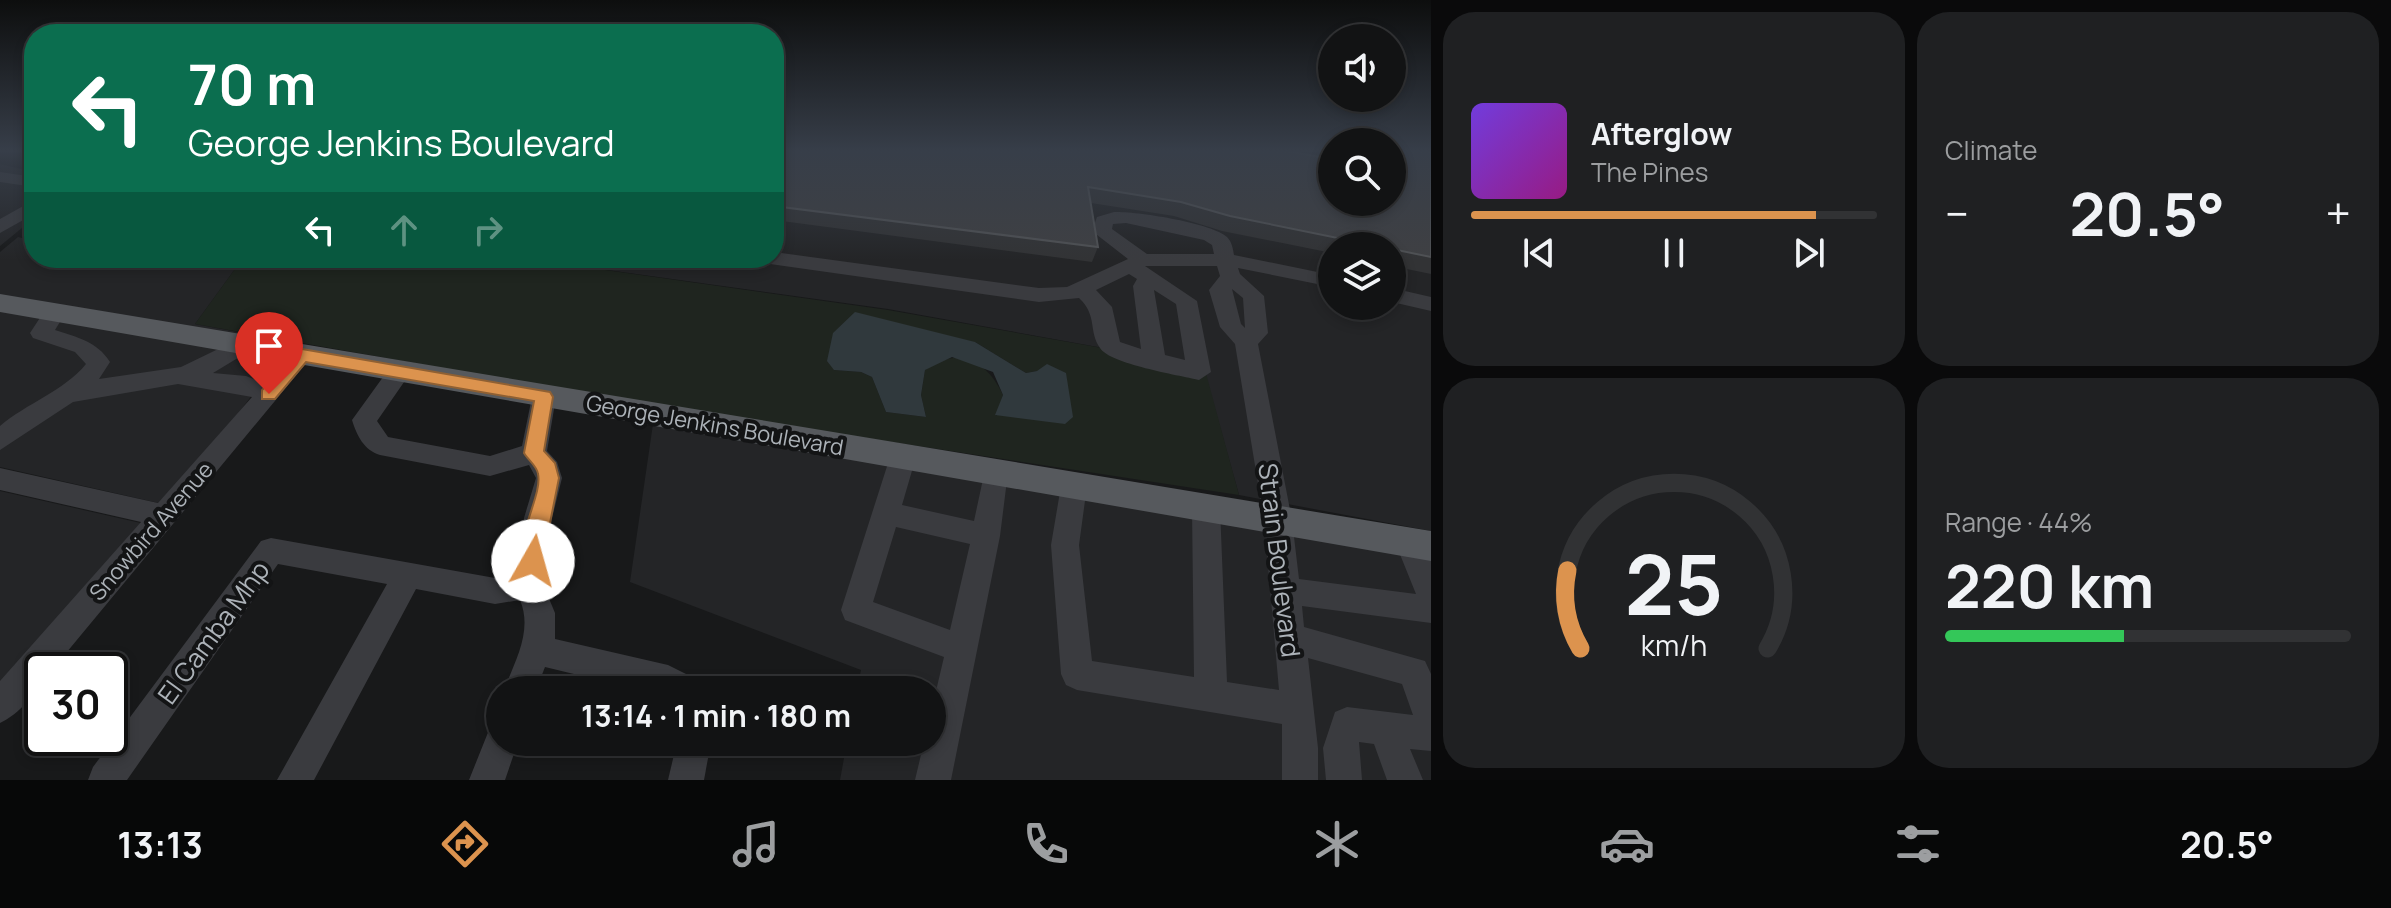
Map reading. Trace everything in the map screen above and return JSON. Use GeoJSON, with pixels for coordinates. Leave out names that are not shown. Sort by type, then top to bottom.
{"type":"FeatureCollection","features":[{"type":"Feature","properties":{"kind":"main road","name":"George Jenkins Boulevard"},"geometry":{"type":"LineString","coordinates":[[0,303],[1420,544]]}},
{"type":"Feature","properties":{"kind":"street"},"geometry":{"type":"LineString","coordinates":[[0,227],[24,212]]}},
{"type":"Feature","properties":{"kind":"street"},"geometry":{"type":"LineString","coordinates":[[1082,289],[1101,307],[1109,345],[1117,352],[1199,372],[1186,301],[1140,268],[1102,231],[1104,221],[1113,216],[1130,218],[1211,236],[1221,242],[1229,269]]}},
{"type":"Feature","properties":{"kind":"street"},"geometry":{"type":"LineString","coordinates":[[784,260],[1039,295],[1071,294],[1140,268],[1229,269],[1318,279]]}},
{"type":"Feature","properties":{"kind":"street"},"geometry":{"type":"LineString","coordinates":[[1140,268],[1154,360]]}},
{"type":"Feature","properties":{"kind":"street","name":"Strain Boulevard"},"geometry":{"type":"LineString","coordinates":[[1229,269],[1220,290],[1231,327],[1246,342],[1278,520],[1297,710],[1300,780]]}},
{"type":"Feature","properties":{"kind":"street"},"geometry":{"type":"LineString","coordinates":[[1406,298],[1431,304]]}},
{"type":"Feature","properties":{"kind":"street"},"geometry":{"type":"LineString","coordinates":[[0,440],[32,413],[70,393],[95,370],[98,362],[83,347],[41,333],[55,312]]}},
{"type":"Feature","properties":{"kind":"street"},"geometry":{"type":"LineString","coordinates":[[173,379],[224,360],[243,345]]}},
{"type":"Feature","properties":{"kind":"street","name":"Snowbird Avenue"},"geometry":{"type":"LineString","coordinates":[[0,706],[302,355]]}},
{"type":"Feature","properties":{"kind":"street"},"geometry":{"type":"LineString","coordinates":[[399,372],[364,420],[368,432],[380,445],[490,466],[534,453]]}},
{"type":"Feature","properties":{"kind":"street"},"geometry":{"type":"LineString","coordinates":[[70,393],[173,379],[246,385],[269,394]]}},
{"type":"Feature","properties":{"kind":"street"},"geometry":{"type":"LineString","coordinates":[[534,453],[544,397]]}},
{"type":"Feature","properties":{"kind":"street"},"geometry":{"type":"LineString","coordinates":[[526,676],[537,650],[542,626],[540,603],[528,586],[538,518],[549,478],[548,469],[534,453]]}},
{"type":"Feature","properties":{"kind":"street"},"geometry":{"type":"LineString","coordinates":[[903,457],[856,610],[962,649]]}},
{"type":"Feature","properties":{"kind":"street"},"geometry":{"type":"LineString","coordinates":[[933,780],[986,536],[995,472]]}},
{"type":"Feature","properties":{"kind":"street"},"geometry":{"type":"LineString","coordinates":[[0,479],[164,516]]}},
{"type":"Feature","properties":{"kind":"street"},"geometry":{"type":"LineString","coordinates":[[1074,486],[1065,545],[1077,674],[1297,710]]}},
{"type":"Feature","properties":{"kind":"street"},"geometry":{"type":"LineString","coordinates":[[1206,508],[1211,695]]}},
{"type":"Feature","properties":{"kind":"street"},"geometry":{"type":"LineString","coordinates":[[885,513],[986,536]]}},
{"type":"Feature","properties":{"kind":"street"},"geometry":{"type":"LineString","coordinates":[[1420,544],[1431,593]]}},
{"type":"Feature","properties":{"kind":"street","name":"El Camba Mhp"},"geometry":{"type":"LineString","coordinates":[[106,780],[271,550],[407,577]]}},
{"type":"Feature","properties":{"kind":"street"},"geometry":{"type":"LineString","coordinates":[[295,780],[407,577],[495,591],[528,586]]}},
{"type":"Feature","properties":{"kind":"street"},"geometry":{"type":"LineString","coordinates":[[1285,589],[1323,598],[1431,609]]}},
{"type":"Feature","properties":{"kind":"street"},"geometry":{"type":"LineString","coordinates":[[1290,638],[1414,672],[1431,718]]}},
{"type":"Feature","properties":{"kind":"street"},"geometry":{"type":"LineString","coordinates":[[537,650],[647,676]]}},
{"type":"Feature","properties":{"kind":"street"},"geometry":{"type":"LineString","coordinates":[[1344,780],[1340,748],[1347,724],[1431,734]]}},
{"type":"Feature","properties":{"kind":"street"},"geometry":{"type":"LineString","coordinates":[[1385,727],[1405,780]]}},
{"type":"Feature","properties":{"kind":"street"},"geometry":{"type":"LineString","coordinates":[[487,780],[496,756]]}},
{"type":"Feature","properties":{"kind":"street"},"geometry":{"type":"LineString","coordinates":[[686,780],[691,756]]}},
{"type":"Feature","properties":{"kind":"shaded area"},"geometry":{"type":"Polygon","coordinates":[[[0,187],[24,187],[24,226],[0,246],[0,187]]]}},
{"type":"Feature","properties":{"kind":"shaded area"},"geometry":{"type":"Polygon","coordinates":[[[784,187],[1318,187],[1318,216],[1406,216],[1406,187],[1431,187],[1431,531],[1239,495],[1203,366],[888,309],[593,268],[784,268],[784,187]]]}},
{"type":"Feature","properties":{"kind":"shaded area"},"geometry":{"type":"Polygon","coordinates":[[[18,237],[24,238],[24,268],[236,268],[195,324],[292,342],[289,345],[0,295],[0,252],[18,237]]]}},
{"type":"Feature","properties":{"kind":"shaded area"},"geometry":{"type":"Polygon","coordinates":[[[236,268],[592,268],[888,310],[1204,366],[1239,495],[656,406],[195,324],[236,268]],[[975,342],[834,370],[861,372],[872,377],[886,412],[926,417],[921,395],[925,370],[937,363],[960,358],[971,360],[989,373],[1003,395],[996,416],[1037,371],[1026,373],[975,342]]]}},
{"type":"Feature","properties":{"kind":"shaded area"},"geometry":{"type":"Polygon","coordinates":[[[0,310],[279,359],[214,446],[163,504],[0,467],[0,310]]]}},
{"type":"Feature","properties":{"kind":"shaded area"},"geometry":{"type":"Polygon","coordinates":[[[855,312],[975,342],[1026,373],[1037,371],[1047,364],[1066,373],[1073,417],[1065,424],[995,415],[1003,395],[993,372],[952,357],[925,370],[921,395],[926,417],[886,412],[872,377],[861,372],[834,370],[827,361],[833,333],[855,312]]]}},
{"type":"Feature","properties":{"kind":"shaded area"},"geometry":{"type":"Polygon","coordinates":[[[653,424],[1267,528],[1285,742],[1284,780],[840,780],[844,756],[946,756],[946,676],[860,676],[861,670],[630,582],[653,424]]]}},
{"type":"Feature","properties":{"kind":"shaded area"},"geometry":{"type":"Polygon","coordinates":[[[0,491],[145,524],[33,652],[24,652],[24,663],[0,690],[0,491]]]}},
{"type":"Feature","properties":{"kind":"shaded area"},"geometry":{"type":"Polygon","coordinates":[[[1292,532],[1431,556],[1431,780],[1317,780],[1292,532]]]}},
{"type":"Feature","properties":{"kind":"building"},"geometry":{"type":"Polygon","coordinates":[[[784,187],[1088,187],[1098,247],[784,207],[784,187]]]}},
{"type":"Feature","properties":{"kind":"building"},"geometry":{"type":"Polygon","coordinates":[[[1090,187],[1318,187],[1318,216],[1406,216],[1406,187],[1431,187],[1431,257],[1406,252],[1406,232],[1318,234],[1230,216],[1181,202],[1090,187]]]}},
{"type":"Feature","properties":{"kind":"route"},"geometry":{"type":"LineString","coordinates":[[269,394],[302,355],[544,397],[534,453],[548,469],[549,478],[538,518],[533,561]]}}]}
